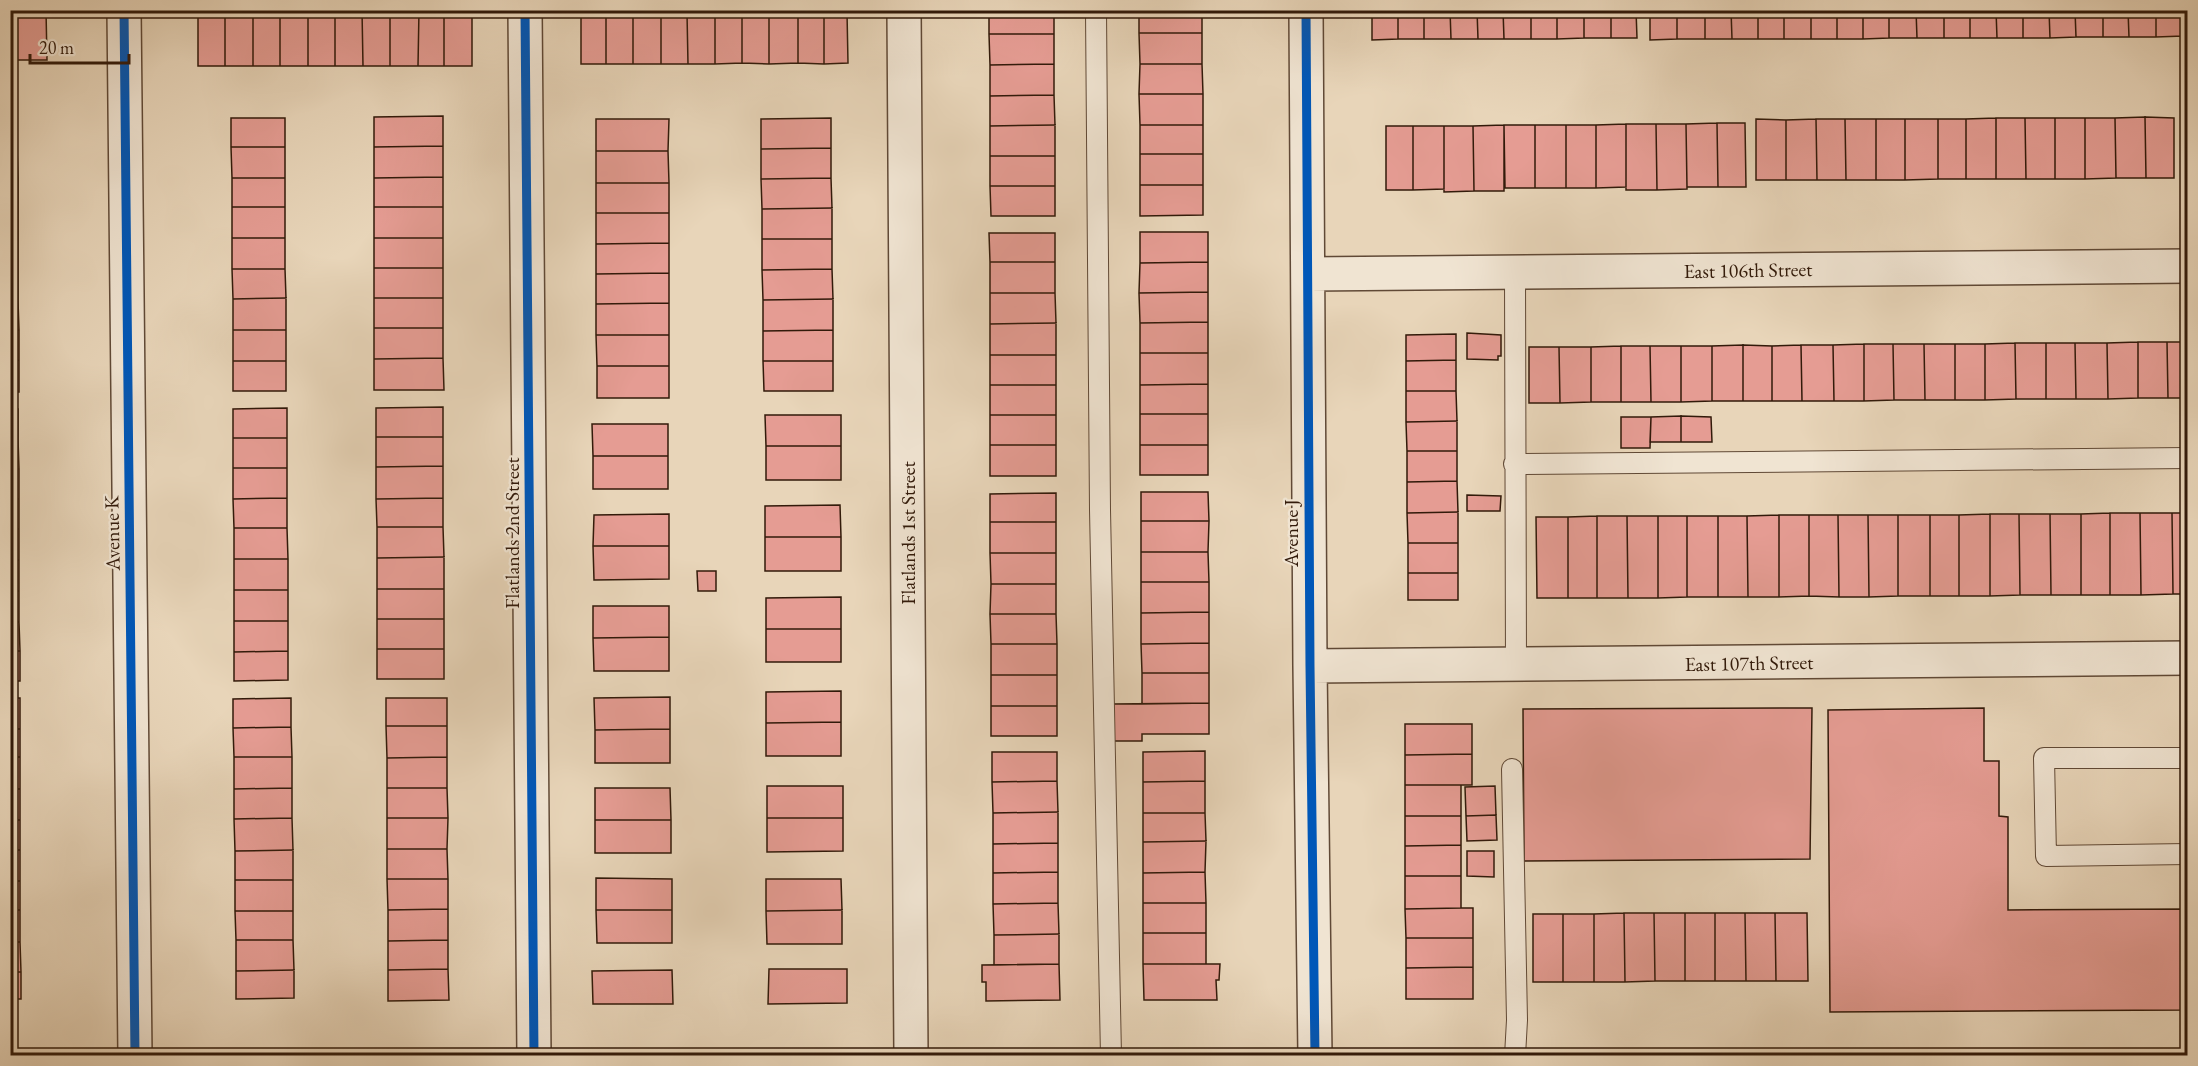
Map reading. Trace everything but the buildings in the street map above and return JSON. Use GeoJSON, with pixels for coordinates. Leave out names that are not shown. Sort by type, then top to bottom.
{"type":"FeatureCollection","features":[{"type":"Feature","properties":{"kind":"street","name":"Avenue K"},"geometry":{"type":"LineString","coordinates":[[124,10],[135,1056]]}},
{"type":"Feature","properties":{"kind":"street","name":"Flatlands 2nd Street"},"geometry":{"type":"LineString","coordinates":[[525,10],[534,1056]]}},
{"type":"Feature","properties":{"kind":"street","name":"Flatlands 1st Street"},"geometry":{"type":"LineString","coordinates":[[904,10],[911,1056]]}},
{"type":"Feature","properties":{"kind":"street","name":"Avenue J"},"geometry":{"type":"LineString","coordinates":[[1306,10],[1315,1056]]}},
{"type":"Feature","properties":{"kind":"street","name":"East 106th Street"},"geometry":{"type":"LineString","coordinates":[[1308,274],[2187,266]]}},
{"type":"Feature","properties":{"kind":"street","name":"East 107th Street"},"geometry":{"type":"LineString","coordinates":[[1310,666],[2187,658]]}},
{"type":"Feature","properties":{"kind":"lane"},"geometry":{"type":"LineString","coordinates":[[1096,10],[1100,510],[1111,1056]]}},
{"type":"Feature","properties":{"kind":"lane"},"geometry":{"type":"LineString","coordinates":[[1515,273],[1516,665]]}},
{"type":"Feature","properties":{"kind":"lane"},"geometry":{"type":"LineString","coordinates":[[1514,464],[2187,458]]}},
{"type":"Feature","properties":{"kind":"lane"},"geometry":{"type":"LineString","coordinates":[[2187,758],[2044,758],[2046,856],[2187,854]]}},
{"type":"Feature","properties":{"kind":"lane"},"geometry":{"type":"LineString","coordinates":[[1512,769],[1515,1056]]}},
{"type":"Feature","properties":{"kind":"cycle path"},"geometry":{"type":"LineString","coordinates":[[124,10],[135,1056]]}},
{"type":"Feature","properties":{"kind":"cycle path"},"geometry":{"type":"LineString","coordinates":[[525,10],[534,1056]]}},
{"type":"Feature","properties":{"kind":"cycle path"},"geometry":{"type":"LineString","coordinates":[[1306,10],[1315,1056]]}}]}
